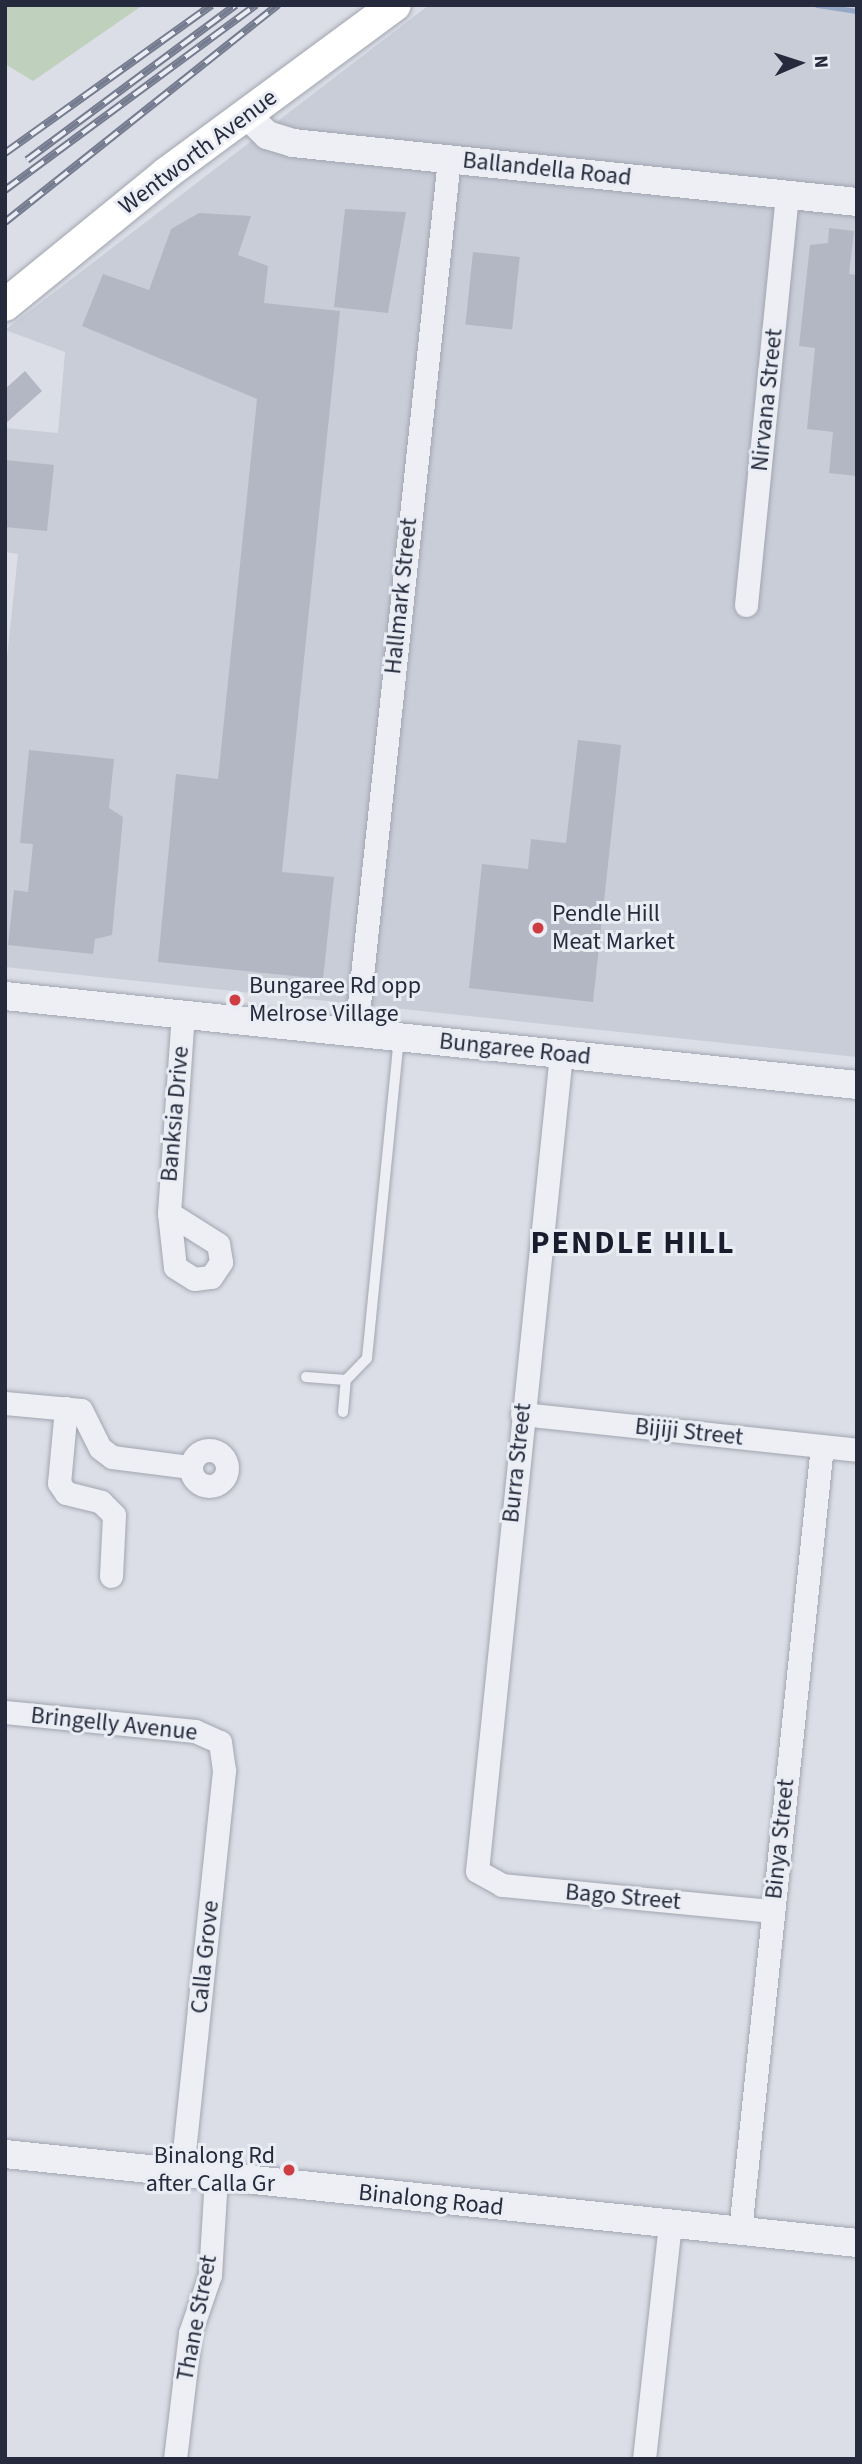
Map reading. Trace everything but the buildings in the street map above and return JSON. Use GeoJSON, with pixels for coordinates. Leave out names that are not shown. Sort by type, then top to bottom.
{"type":"FeatureCollection","features":[{"type":"Feature","properties":{"kind":"main road","name":"Wentworth Avenue"},"geometry":{"type":"LineString","coordinates":[[5,305],[246,114],[395,5]]}},
{"type":"Feature","properties":{"kind":"street","name":"Ballandella Road"},"geometry":{"type":"LineString","coordinates":[[246,114],[283,141],[857,202]]}},
{"type":"Feature","properties":{"kind":"street","name":"Hallmark Street"},"geometry":{"type":"LineString","coordinates":[[356,1032],[449,159]]}},
{"type":"Feature","properties":{"kind":"street","name":"Nirvana Street"},"geometry":{"type":"LineString","coordinates":[[746,605],[787,194]]}},
{"type":"Feature","properties":{"kind":"street","name":"Bungaree Road"},"geometry":{"type":"LineString","coordinates":[[5,996],[857,1085]]}},
{"type":"Feature","properties":{"kind":"street","name":"Banksia Drive"},"geometry":{"type":"LineString","coordinates":[[169,1213],[183,1015]]}},
{"type":"Feature","properties":{"kind":"street","name":"Burra Street"},"geometry":{"type":"LineString","coordinates":[[477,1871],[561,1054]]}},
{"type":"Feature","properties":{"kind":"street"},"geometry":{"type":"LineString","coordinates":[[5,1403],[66,1408],[86,1413],[100,1448],[112,1457],[190,1467]]}},
{"type":"Feature","properties":{"kind":"street"},"geometry":{"type":"LineString","coordinates":[[66,1408],[59,1483],[66,1493],[101,1502],[114,1515],[111,1576]]}},
{"type":"Feature","properties":{"kind":"street","name":"Bijiji Street"},"geometry":{"type":"LineString","coordinates":[[522,1414],[857,1450]]}},
{"type":"Feature","properties":{"kind":"street","name":"Binya Street"},"geometry":{"type":"LineString","coordinates":[[740,2231],[822,1446]]}},
{"type":"Feature","properties":{"kind":"street","name":"Bringelly Avenue"},"geometry":{"type":"LineString","coordinates":[[5,1712],[195,1731],[220,1742]]}},
{"type":"Feature","properties":{"kind":"street","name":"Calla Grove"},"geometry":{"type":"LineString","coordinates":[[182,2173],[224,1771],[220,1742]]}},
{"type":"Feature","properties":{"kind":"street","name":"Bago Street"},"geometry":{"type":"LineString","coordinates":[[477,1871],[502,1885],[772,1911]]}},
{"type":"Feature","properties":{"kind":"street","name":"Binalong Road"},"geometry":{"type":"LineString","coordinates":[[5,2154],[857,2244]]}},
{"type":"Feature","properties":{"kind":"street","name":"Thane Street"},"geometry":{"type":"LineString","coordinates":[[175,2459],[190,2333],[210,2275],[216,2176]]}},
{"type":"Feature","properties":{"kind":"street"},"geometry":{"type":"LineString","coordinates":[[644,2459],[670,2224]]}},
{"type":"Feature","properties":{"kind":"lane"},"geometry":{"type":"LineString","coordinates":[[343,1412],[346,1380],[367,1358],[400,1037]]}},
{"type":"Feature","properties":{"kind":"lane"},"geometry":{"type":"LineString","coordinates":[[306,1377],[346,1380]]}},
{"type":"Feature","properties":{"kind":"shaded area"},"geometry":{"type":"Polygon","coordinates":[[[429,5],[857,5],[857,1057],[5,967],[5,676],[18,554],[5,552],[5,428],[58,433],[65,352],[5,330],[429,5]]]}},
{"type":"Feature","properties":{"kind":"green space"},"geometry":{"type":"Polygon","coordinates":[[[5,5],[143,5],[33,81],[5,64],[5,5]]]}},
{"type":"Feature","properties":{"kind":"waterway"},"geometry":{"type":"LineString","coordinates":[[817,5],[857,11]]}},
{"type":"Feature","properties":{"kind":"railway"},"geometry":{"type":"LineString","coordinates":[[5,153],[212,5]]}},
{"type":"Feature","properties":{"kind":"railway"},"geometry":{"type":"LineString","coordinates":[[27,160],[236,5]]}},
{"type":"Feature","properties":{"kind":"railway"},"geometry":{"type":"LineString","coordinates":[[5,190],[256,5]]}},
{"type":"Feature","properties":{"kind":"railway"},"geometry":{"type":"LineString","coordinates":[[5,222],[278,5]]}},
{"type":"Feature","properties":{"kind":"place","name":"Pendle Hill Meat Market"},"geometry":{"type":"Point","coordinates":[538,928]}},
{"type":"Feature","properties":{"kind":"place","name":"Bungaree Rd opp Melrose Village"},"geometry":{"type":"Point","coordinates":[235,1000]}},
{"type":"Feature","properties":{"kind":"place","name":"Binalong Rd after Calla Gr"},"geometry":{"type":"Point","coordinates":[289,2170]}},
{"type":"Feature","properties":{"kind":"district","name":"PENDLE HILL"},"geometry":{"type":"Point","coordinates":[633,1243]}}]}
